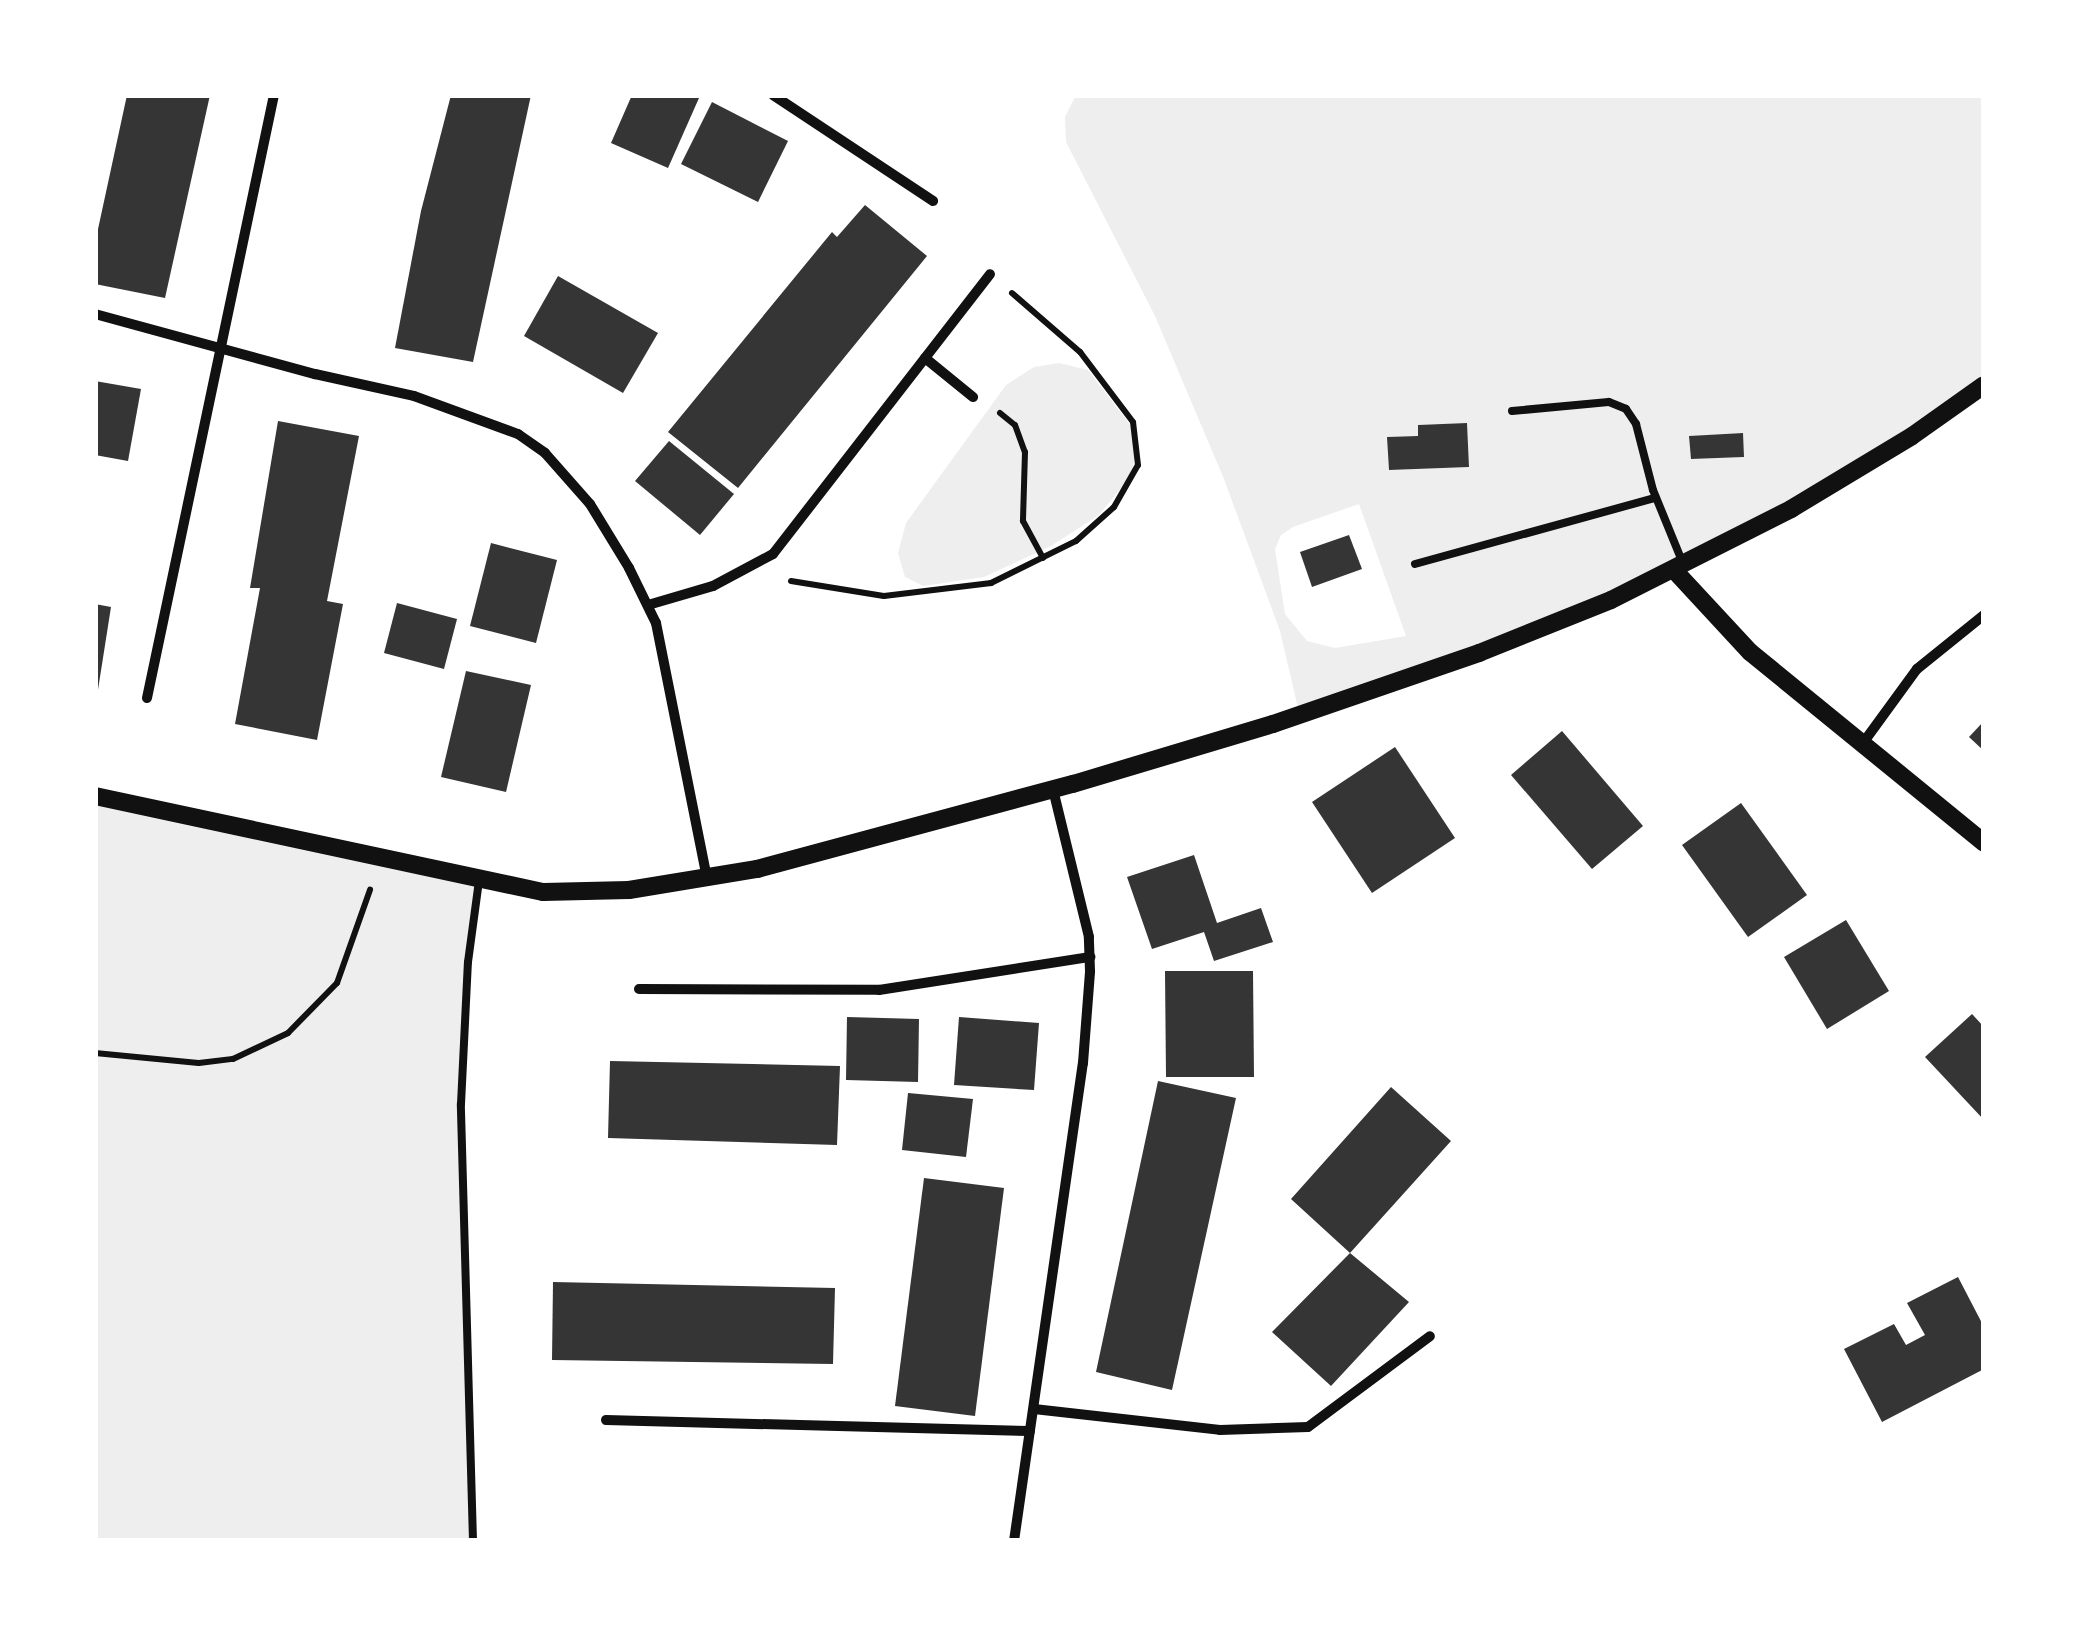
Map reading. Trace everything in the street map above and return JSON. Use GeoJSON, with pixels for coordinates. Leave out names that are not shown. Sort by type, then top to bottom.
{"type":"FeatureCollection","features":[{"type":"Feature","properties":{"kind":"street"},"geometry":{"type":"LineString","coordinates":[[148,698],[274,95]]}},
{"type":"Feature","properties":{"kind":"street"},"geometry":{"type":"LineString","coordinates":[[774,95],[933,201]]}},
{"type":"Feature","properties":{"kind":"street"},"geometry":{"type":"LineString","coordinates":[[648,605],[712,586],[759,564],[788,539],[990,274]]}},
{"type":"Feature","properties":{"kind":"street"},"geometry":{"type":"LineString","coordinates":[[95,314],[414,396],[518,434],[545,453],[590,504],[648,605],[662,642],[708,879]]}},
{"type":"Feature","properties":{"kind":"street"},"geometry":{"type":"LineString","coordinates":[[925,358],[973,397]]}},
{"type":"Feature","properties":{"kind":"street"},"geometry":{"type":"LineString","coordinates":[[95,796],[478,881],[558,893],[708,879],[834,851],[1053,790],[1402,680],[1611,600],[1679,568],[1850,475],[1984,385]]}},
{"type":"Feature","properties":{"kind":"street"},"geometry":{"type":"LineString","coordinates":[[1679,568],[1750,652],[1984,843]]}},
{"type":"Feature","properties":{"kind":"street"},"geometry":{"type":"LineString","coordinates":[[1862,743],[1917,669],[1984,615]]}},
{"type":"Feature","properties":{"kind":"street"},"geometry":{"type":"LineString","coordinates":[[1014,1541],[1083,1063],[1090,957],[1089,936],[1053,790]]}},
{"type":"Feature","properties":{"kind":"street"},"geometry":{"type":"LineString","coordinates":[[638,989],[879,990],[1090,957]]}},
{"type":"Feature","properties":{"kind":"street"},"geometry":{"type":"LineString","coordinates":[[1034,1409],[1220,1430],[1308,1427],[1430,1336]]}},
{"type":"Feature","properties":{"kind":"street"},"geometry":{"type":"LineString","coordinates":[[606,1420],[1030,1431]]}},
{"type":"Feature","properties":{"kind":"lane"},"geometry":{"type":"LineString","coordinates":[[1512,410],[1618,403],[1636,424],[1679,568]]}},
{"type":"Feature","properties":{"kind":"lane"},"geometry":{"type":"LineString","coordinates":[[1415,564],[1655,498]]}},
{"type":"Feature","properties":{"kind":"lane"},"geometry":{"type":"LineString","coordinates":[[473,1541],[461,1104],[468,962],[478,881]]}},
{"type":"Feature","properties":{"kind":"path"},"geometry":{"type":"LineString","coordinates":[[759,564],[782,580],[884,596],[991,583],[1076,541],[1114,506],[1138,465],[1133,422],[1080,352],[990,274]]}},
{"type":"Feature","properties":{"kind":"path"},"geometry":{"type":"LineString","coordinates":[[973,397],[1015,425],[1025,452],[1023,520],[1043,558]]}},
{"type":"Feature","properties":{"kind":"path"},"geometry":{"type":"LineString","coordinates":[[95,1053],[199,1063],[233,1058],[288,1034],[336,983],[381,857]]}},
{"type":"Feature","properties":{"kind":"shaded area"},"geometry":{"type":"Polygon","coordinates":[[[1076,95],[1984,95],[1984,382],[1700,554],[1519,629],[1298,708],[1280,631],[1224,479],[1155,316],[1066,142],[1065,117],[1076,95]],[[1467,423],[1418,425],[1418,436],[1388,437],[1389,470],[1469,467],[1467,423]],[[1742,433],[1690,436],[1691,459],[1744,457],[1742,433]],[[1359,504],[1293,527],[1281,535],[1275,549],[1285,614],[1307,641],[1335,648],[1406,636],[1359,504]]]}},
{"type":"Feature","properties":{"kind":"shaded area"},"geometry":{"type":"Polygon","coordinates":[[[1059,363],[1088,370],[1131,426],[1136,451],[1131,476],[1099,515],[1051,546],[984,577],[923,586],[905,577],[898,553],[906,523],[1006,385],[1034,367],[1059,363]]]}},
{"type":"Feature","properties":{"kind":"shaded area"},"geometry":{"type":"Polygon","coordinates":[[[95,798],[477,881],[459,1114],[471,1541],[95,1541],[95,798]]]}},
{"type":"Feature","properties":{"kind":"building"},"geometry":{"type":"Polygon","coordinates":[[[127,95],[210,95],[165,298],[95,284],[95,243],[127,95]]]}},
{"type":"Feature","properties":{"kind":"building"},"geometry":{"type":"Polygon","coordinates":[[[451,95],[531,95],[473,362],[395,348],[421,211],[451,95]]]}},
{"type":"Feature","properties":{"kind":"building"},"geometry":{"type":"Polygon","coordinates":[[[632,95],[699,98],[668,168],[611,143],[632,95]]]}},
{"type":"Feature","properties":{"kind":"building"},"geometry":{"type":"Polygon","coordinates":[[[712,102],[788,141],[758,202],[681,164],[712,102]]]}},
{"type":"Feature","properties":{"kind":"building"},"geometry":{"type":"Polygon","coordinates":[[[865,205],[927,256],[738,488],[668,432],[832,232],[837,237],[865,205]]]}},
{"type":"Feature","properties":{"kind":"building"},"geometry":{"type":"Polygon","coordinates":[[[558,276],[658,333],[623,393],[524,336],[558,276]]]}},
{"type":"Feature","properties":{"kind":"building"},"geometry":{"type":"Polygon","coordinates":[[[95,381],[141,389],[128,461],[95,455],[95,381]]]}},
{"type":"Feature","properties":{"kind":"building"},"geometry":{"type":"Polygon","coordinates":[[[278,421],[359,436],[327,601],[343,604],[317,740],[235,724],[260,588],[250,588],[278,421]]]}},
{"type":"Feature","properties":{"kind":"building"},"geometry":{"type":"Polygon","coordinates":[[[1467,423],[1469,467],[1389,470],[1387,437],[1418,436],[1418,425],[1467,423]]]}},
{"type":"Feature","properties":{"kind":"building"},"geometry":{"type":"Polygon","coordinates":[[[1743,433],[1744,457],[1691,459],[1689,436],[1743,433]]]}},
{"type":"Feature","properties":{"kind":"building"},"geometry":{"type":"Polygon","coordinates":[[[669,441],[734,494],[700,535],[635,481],[669,441]]]}},
{"type":"Feature","properties":{"kind":"building"},"geometry":{"type":"Polygon","coordinates":[[[1349,535],[1362,569],[1312,587],[1300,552],[1349,535]]]}},
{"type":"Feature","properties":{"kind":"building"},"geometry":{"type":"Polygon","coordinates":[[[491,543],[557,560],[536,643],[470,626],[491,543]]]}},
{"type":"Feature","properties":{"kind":"building"},"geometry":{"type":"Polygon","coordinates":[[[397,603],[457,619],[444,669],[384,653],[397,603]]]}},
{"type":"Feature","properties":{"kind":"building"},"geometry":{"type":"Polygon","coordinates":[[[95,604],[111,607],[97,696],[95,696],[95,604]]]}},
{"type":"Feature","properties":{"kind":"building"},"geometry":{"type":"Polygon","coordinates":[[[466,671],[531,685],[506,792],[441,777],[466,671]]]}},
{"type":"Feature","properties":{"kind":"building"},"geometry":{"type":"Polygon","coordinates":[[[1984,721],[1984,751],[1969,737],[1984,721]]]}},
{"type":"Feature","properties":{"kind":"building"},"geometry":{"type":"Polygon","coordinates":[[[1562,731],[1643,826],[1592,869],[1511,775],[1562,731]]]}},
{"type":"Feature","properties":{"kind":"building"},"geometry":{"type":"Polygon","coordinates":[[[1395,747],[1455,838],[1372,893],[1312,802],[1395,747]]]}},
{"type":"Feature","properties":{"kind":"building"},"geometry":{"type":"Polygon","coordinates":[[[1741,803],[1807,895],[1748,937],[1682,845],[1741,803]]]}},
{"type":"Feature","properties":{"kind":"building"},"geometry":{"type":"Polygon","coordinates":[[[1194,855],[1217,923],[1261,908],[1273,942],[1214,961],[1204,932],[1152,949],[1127,877],[1194,855]]]}},
{"type":"Feature","properties":{"kind":"building"},"geometry":{"type":"Polygon","coordinates":[[[1846,920],[1889,991],[1827,1029],[1784,957],[1846,920]]]}},
{"type":"Feature","properties":{"kind":"building"},"geometry":{"type":"Polygon","coordinates":[[[1165,971],[1253,971],[1254,1077],[1166,1077],[1165,971]]]}},
{"type":"Feature","properties":{"kind":"building"},"geometry":{"type":"Polygon","coordinates":[[[1972,1014],[1984,1027],[1984,1120],[1925,1057],[1972,1014]]]}},
{"type":"Feature","properties":{"kind":"building"},"geometry":{"type":"Polygon","coordinates":[[[847,1017],[919,1019],[918,1082],[846,1080],[847,1017]]]}},
{"type":"Feature","properties":{"kind":"building"},"geometry":{"type":"Polygon","coordinates":[[[959,1017],[1039,1023],[1034,1090],[954,1085],[959,1017]]]}},
{"type":"Feature","properties":{"kind":"building"},"geometry":{"type":"Polygon","coordinates":[[[610,1061],[840,1066],[837,1145],[608,1138],[610,1061]]]}},
{"type":"Feature","properties":{"kind":"building"},"geometry":{"type":"Polygon","coordinates":[[[1158,1081],[1236,1098],[1172,1390],[1096,1372],[1158,1081]]]}},
{"type":"Feature","properties":{"kind":"building"},"geometry":{"type":"Polygon","coordinates":[[[1391,1087],[1451,1141],[1350,1253],[1291,1199],[1391,1087]]]}},
{"type":"Feature","properties":{"kind":"building"},"geometry":{"type":"Polygon","coordinates":[[[908,1093],[973,1099],[966,1157],[902,1150],[908,1093]]]}},
{"type":"Feature","properties":{"kind":"building"},"geometry":{"type":"Polygon","coordinates":[[[924,1178],[1004,1188],[975,1416],[895,1406],[924,1178]]]}},
{"type":"Feature","properties":{"kind":"building"},"geometry":{"type":"Polygon","coordinates":[[[1350,1253],[1409,1302],[1331,1386],[1272,1332],[1350,1253]]]}},
{"type":"Feature","properties":{"kind":"building"},"geometry":{"type":"Polygon","coordinates":[[[1958,1277],[1984,1327],[1984,1369],[1882,1422],[1844,1349],[1894,1324],[1906,1345],[1925,1335],[1907,1303],[1958,1277]]]}},
{"type":"Feature","properties":{"kind":"building"},"geometry":{"type":"Polygon","coordinates":[[[553,1282],[835,1288],[833,1364],[552,1360],[553,1282]]]}}]}
